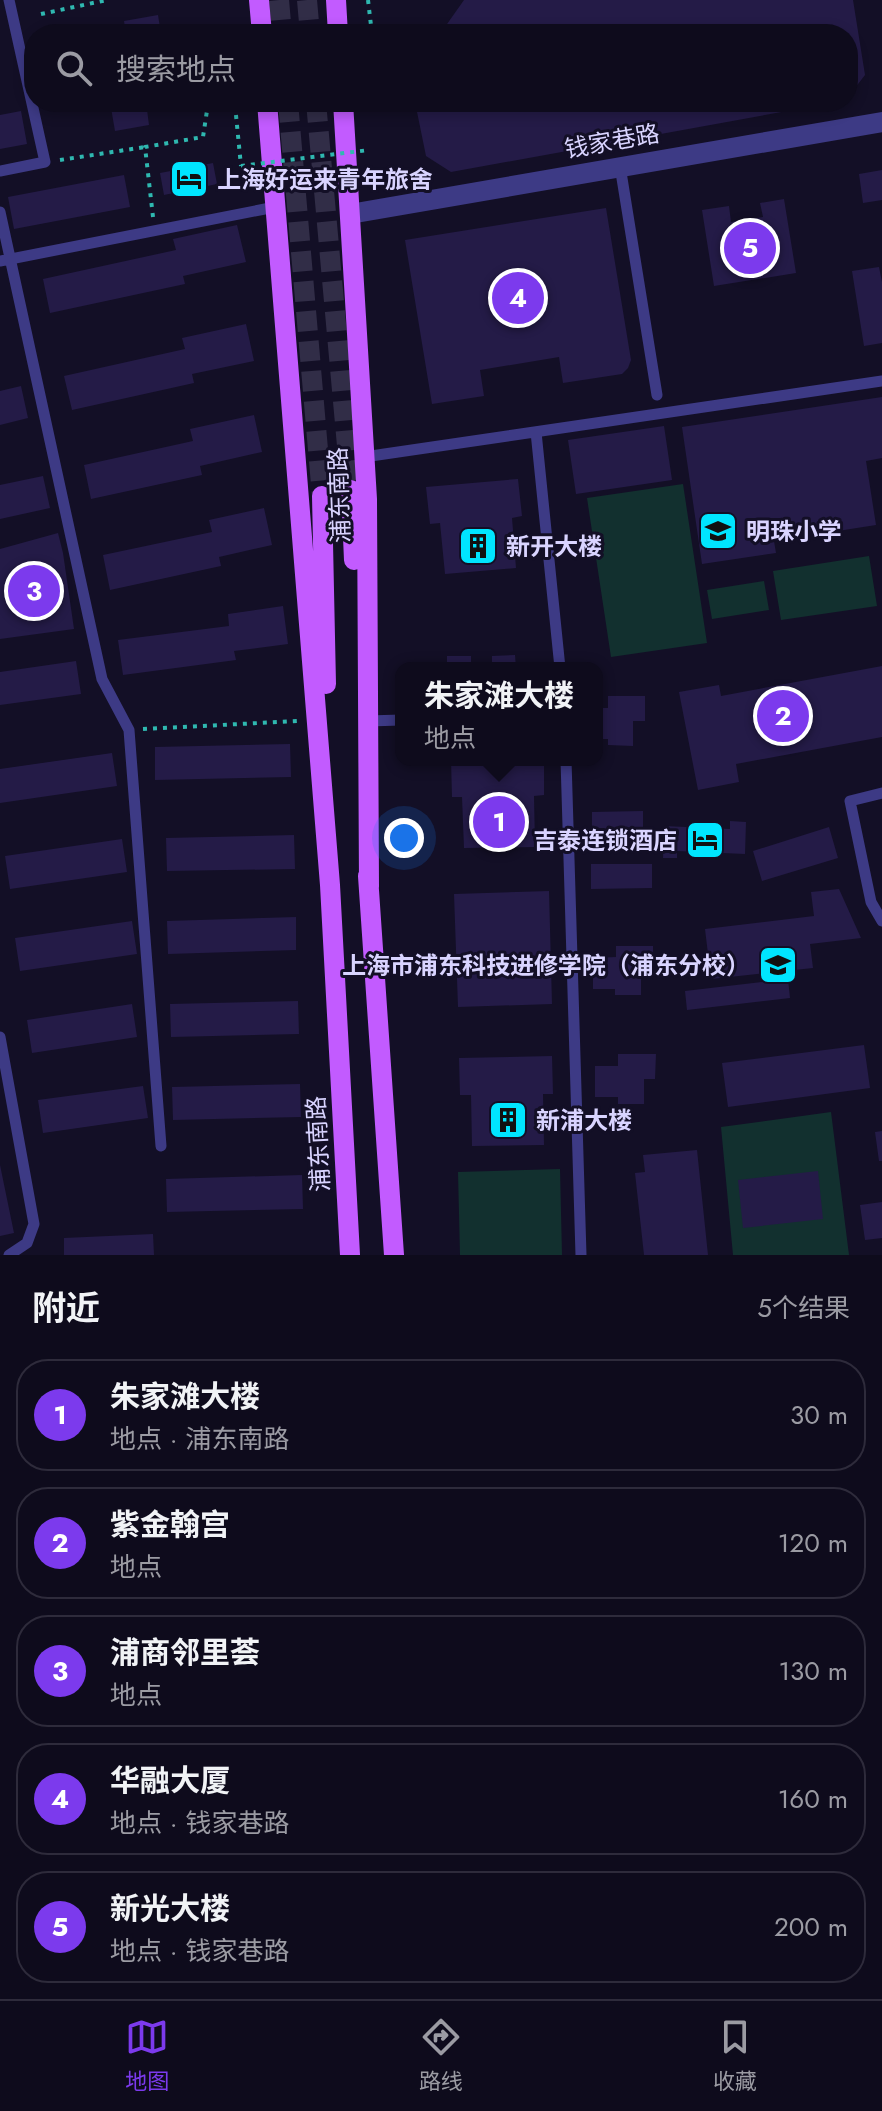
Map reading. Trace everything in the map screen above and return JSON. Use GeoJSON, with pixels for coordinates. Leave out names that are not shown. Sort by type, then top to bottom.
{"type":"FeatureCollection","features":[{"type":"Feature","properties":{"kind":"main road"},"geometry":{"type":"LineString","coordinates":[[259,0],[261,24]]}},
{"type":"Feature","properties":{"kind":"main road"},"geometry":{"type":"LineString","coordinates":[[336,0],[337,24]]}},
{"type":"Feature","properties":{"kind":"main road","name":"浦东南路"},"geometry":{"type":"LineString","coordinates":[[268,112],[330,885],[350,1255]]}},
{"type":"Feature","properties":{"kind":"main road","name":"浦东南路"},"geometry":{"type":"LineString","coordinates":[[344,112],[364,457],[369,887]]}},
{"type":"Feature","properties":{"kind":"main road","name":"浦东南路"},"geometry":{"type":"LineString","coordinates":[[351,490],[369,887],[394,1255]]}},
{"type":"Feature","properties":{"kind":"main road","name":"浦东南路"},"geometry":{"type":"LineString","coordinates":[[322,496],[330,885]]}},
{"type":"Feature","properties":{"kind":"street","name":"钱家巷路"},"geometry":{"type":"LineString","coordinates":[[350,214],[882,122]]}},
{"type":"Feature","properties":{"kind":"lane"},"geometry":{"type":"LineString","coordinates":[[9,0],[24,68]]}},
{"type":"Feature","properties":{"kind":"lane"},"geometry":{"type":"LineString","coordinates":[[0,171],[45,162],[34,112]]}},
{"type":"Feature","properties":{"kind":"lane"},"geometry":{"type":"LineString","coordinates":[[620,166],[657,395]]}},
{"type":"Feature","properties":{"kind":"lane"},"geometry":{"type":"LineString","coordinates":[[5,260],[275,207]]}},
{"type":"Feature","properties":{"kind":"lane"},"geometry":{"type":"LineString","coordinates":[[0,212],[5,260],[102,679],[129,730],[161,1146]]}},
{"type":"Feature","properties":{"kind":"lane"},"geometry":{"type":"LineString","coordinates":[[364,457],[882,381]]}},
{"type":"Feature","properties":{"kind":"lane"},"geometry":{"type":"LineString","coordinates":[[536,432],[559,662]]}},
{"type":"Feature","properties":{"kind":"lane"},"geometry":{"type":"LineString","coordinates":[[368,721],[395,720]]}},
{"type":"Feature","properties":{"kind":"lane"},"geometry":{"type":"LineString","coordinates":[[566,766],[581,1255]]}},
{"type":"Feature","properties":{"kind":"lane"},"geometry":{"type":"LineString","coordinates":[[882,793],[850,801],[871,902],[882,921]]}},
{"type":"Feature","properties":{"kind":"lane"},"geometry":{"type":"LineString","coordinates":[[0,1037],[34,1224],[27,1243],[9,1255]]}},
{"type":"Feature","properties":{"kind":"path"},"geometry":{"type":"LineString","coordinates":[[41,14],[107,0]]}},
{"type":"Feature","properties":{"kind":"path"},"geometry":{"type":"LineString","coordinates":[[368,0],[371,24]]}},
{"type":"Feature","properties":{"kind":"path"},"geometry":{"type":"LineString","coordinates":[[45,162],[203,137],[207,112]]}},
{"type":"Feature","properties":{"kind":"path"},"geometry":{"type":"LineString","coordinates":[[236,112],[241,166],[369,150]]}},
{"type":"Feature","properties":{"kind":"path"},"geometry":{"type":"LineString","coordinates":[[145,147],[155,231]]}},
{"type":"Feature","properties":{"kind":"path"},"geometry":{"type":"LineString","coordinates":[[129,730],[316,721]]}},
{"type":"Feature","properties":{"kind":"green space"},"geometry":{"type":"Polygon","coordinates":[[[683,484],[707,643],[611,657],[587,498],[683,484]]]}},
{"type":"Feature","properties":{"kind":"green space"},"geometry":{"type":"Polygon","coordinates":[[[869,556],[877,606],[781,620],[773,571],[869,556]]]}},
{"type":"Feature","properties":{"kind":"green space"},"geometry":{"type":"Polygon","coordinates":[[[764,581],[769,610],[712,619],[707,590],[764,581]]]}},
{"type":"Feature","properties":{"kind":"green space"},"geometry":{"type":"Polygon","coordinates":[[[831,1112],[849,1255],[733,1255],[721,1127],[831,1112]]]}},
{"type":"Feature","properties":{"kind":"green space"},"geometry":{"type":"Polygon","coordinates":[[[560,1169],[562,1255],[460,1255],[458,1172],[560,1169]]]}},
{"type":"Feature","properties":{"kind":"building"},"geometry":{"type":"Polygon","coordinates":[[[464,0],[853,0],[857,24],[447,24],[464,0]]]}},
{"type":"Feature","properties":{"kind":"building"},"geometry":{"type":"Polygon","coordinates":[[[158,15],[159,24],[124,24],[124,21],[158,15]]]}},
{"type":"Feature","properties":{"kind":"building"},"geometry":{"type":"Polygon","coordinates":[[[858,31],[865,75],[858,84],[858,31]]]}},
{"type":"Feature","properties":{"kind":"building"},"geometry":{"type":"Polygon","coordinates":[[[21,111],[27,144],[0,149],[0,115],[21,111]]]}},
{"type":"Feature","properties":{"kind":"building"},"geometry":{"type":"Polygon","coordinates":[[[112,112],[147,112],[149,125],[115,131],[112,112]]]}},
{"type":"Feature","properties":{"kind":"building"},"geometry":{"type":"Polygon","coordinates":[[[417,112],[782,112],[451,172],[426,156],[417,112]]]}},
{"type":"Feature","properties":{"kind":"building","name":"上海好运来青年旅舍"},"geometry":{"type":"Polygon","coordinates":[[[213,163],[217,184],[164,195],[160,173],[213,163]]]}},
{"type":"Feature","properties":{"kind":"building"},"geometry":{"type":"Polygon","coordinates":[[[882,170],[882,200],[863,203],[859,174],[882,170]]]}},
{"type":"Feature","properties":{"kind":"building"},"geometry":{"type":"Polygon","coordinates":[[[124,175],[130,207],[14,229],[8,197],[124,175]]]}},
{"type":"Feature","properties":{"kind":"building"},"geometry":{"type":"Polygon","coordinates":[[[784,199],[796,273],[714,286],[702,210],[729,206],[731,222],[763,217],[760,203],[784,199]]]}},
{"type":"Feature","properties":{"kind":"building"},"geometry":{"type":"Polygon","coordinates":[[[606,208],[631,360],[628,368],[622,374],[563,383],[559,357],[480,370],[484,396],[432,404],[405,240],[606,208]]]}},
{"type":"Feature","properties":{"kind":"building"},"geometry":{"type":"Polygon","coordinates":[[[237,225],[246,262],[183,276],[185,284],[50,313],[43,279],[176,250],[173,239],[237,225]]]}},
{"type":"Feature","properties":{"kind":"building"},"geometry":{"type":"Polygon","coordinates":[[[879,267],[882,282],[882,343],[864,346],[852,271],[879,267]]]}},
{"type":"Feature","properties":{"kind":"building"},"geometry":{"type":"Polygon","coordinates":[[[246,324],[254,361],[192,374],[194,383],[72,410],[64,376],[185,349],[182,338],[246,324]]]}},
{"type":"Feature","properties":{"kind":"building"},"geometry":{"type":"Polygon","coordinates":[[[21,386],[28,418],[0,425],[0,391],[21,386]]]}},
{"type":"Feature","properties":{"kind":"building"},"geometry":{"type":"Polygon","coordinates":[[[882,397],[882,458],[866,461],[876,525],[774,541],[776,553],[702,564],[682,427],[882,397]]]}},
{"type":"Feature","properties":{"kind":"building"},"geometry":{"type":"Polygon","coordinates":[[[254,415],[262,452],[200,466],[202,475],[91,499],[84,465],[193,441],[190,429],[254,415]]]}},
{"type":"Feature","properties":{"kind":"building"},"geometry":{"type":"Polygon","coordinates":[[[664,426],[672,480],[576,494],[568,440],[664,426]]]}},
{"type":"Feature","properties":{"kind":"building"},"geometry":{"type":"Polygon","coordinates":[[[43,476],[50,508],[0,519],[0,485],[43,476]]]}},
{"type":"Feature","properties":{"kind":"building","name":"新开大楼"},"geometry":{"type":"Polygon","coordinates":[[[518,479],[522,516],[512,518],[516,568],[445,574],[440,523],[430,524],[426,487],[518,479]]]}},
{"type":"Feature","properties":{"kind":"building"},"geometry":{"type":"Polygon","coordinates":[[[264,508],[272,545],[219,557],[221,566],[110,590],[103,555],[212,532],[209,520],[264,508]]]}},
{"type":"Feature","properties":{"kind":"building"},"geometry":{"type":"Polygon","coordinates":[[[58,533],[74,629],[0,639],[0,549],[58,533]]]}},
{"type":"Feature","properties":{"kind":"building"},"geometry":{"type":"Polygon","coordinates":[[[283,606],[288,644],[234,651],[236,660],[123,675],[118,640],[229,626],[228,614],[283,606]]]}},
{"type":"Feature","properties":{"kind":"building"},"geometry":{"type":"Polygon","coordinates":[[[515,655],[516,662],[492,662],[492,656],[515,655]]]}},
{"type":"Feature","properties":{"kind":"building"},"geometry":{"type":"Polygon","coordinates":[[[447,656],[471,656],[471,662],[447,662],[447,656]]]}},
{"type":"Feature","properties":{"kind":"building"},"geometry":{"type":"Polygon","coordinates":[[[76,661],[81,694],[0,705],[0,672],[76,661]]]}},
{"type":"Feature","properties":{"kind":"building"},"geometry":{"type":"Polygon","coordinates":[[[882,666],[882,737],[736,764],[739,782],[698,790],[679,692],[719,685],[721,696],[882,666]]]}},
{"type":"Feature","properties":{"kind":"building"},"geometry":{"type":"Polygon","coordinates":[[[608,696],[645,696],[645,721],[633,721],[633,746],[608,745],[608,739],[603,739],[603,708],[608,708],[608,696]]]}},
{"type":"Feature","properties":{"kind":"building"},"geometry":{"type":"Polygon","coordinates":[[[290,744],[291,777],[155,780],[155,747],[290,744]]]}},
{"type":"Feature","properties":{"kind":"building"},"geometry":{"type":"Polygon","coordinates":[[[112,753],[117,786],[0,803],[0,769],[112,753]]]}},
{"type":"Feature","properties":{"kind":"building"},"geometry":{"type":"Polygon","coordinates":[[[451,766],[544,766],[544,795],[534,796],[535,847],[464,848],[462,797],[452,797],[451,766]]]}},
{"type":"Feature","properties":{"kind":"building"},"geometry":{"type":"Polygon","coordinates":[[[643,811],[643,847],[592,848],[592,812],[643,811]]]}},
{"type":"Feature","properties":{"kind":"building","name":"吉泰连锁酒店"},"geometry":{"type":"Polygon","coordinates":[[[730,821],[746,822],[745,854],[677,851],[677,858],[663,858],[664,826],[730,829],[730,821]]]}},
{"type":"Feature","properties":{"kind":"building"},"geometry":{"type":"Polygon","coordinates":[[[829,827],[838,858],[762,881],[753,851],[829,827]]]}},
{"type":"Feature","properties":{"kind":"building"},"geometry":{"type":"Polygon","coordinates":[[[294,835],[295,869],[167,871],[166,838],[294,835]]]}},
{"type":"Feature","properties":{"kind":"building"},"geometry":{"type":"Polygon","coordinates":[[[122,839],[127,872],[10,889],[5,856],[122,839]]]}},
{"type":"Feature","properties":{"kind":"building"},"geometry":{"type":"Polygon","coordinates":[[[591,864],[652,864],[652,888],[591,889],[591,864]]]}},
{"type":"Feature","properties":{"kind":"building"},"geometry":{"type":"Polygon","coordinates":[[[839,889],[861,938],[810,944],[813,968],[711,979],[705,929],[814,916],[811,892],[839,889]]]}},
{"type":"Feature","properties":{"kind":"building"},"geometry":{"type":"Polygon","coordinates":[[[549,891],[552,1004],[458,1007],[454,894],[549,891]]]}},
{"type":"Feature","properties":{"kind":"building"},"geometry":{"type":"Polygon","coordinates":[[[296,917],[296,950],[168,954],[167,921],[296,917]]]}},
{"type":"Feature","properties":{"kind":"building"},"geometry":{"type":"Polygon","coordinates":[[[132,921],[137,954],[20,971],[15,938],[132,921]]]}},
{"type":"Feature","properties":{"kind":"building"},"geometry":{"type":"Polygon","coordinates":[[[616,946],[653,946],[653,971],[641,970],[641,995],[615,995],[615,989],[593,989],[593,958],[616,957],[616,946]]]}},
{"type":"Feature","properties":{"kind":"building"},"geometry":{"type":"Polygon","coordinates":[[[788,979],[790,998],[687,1010],[685,991],[788,979]]]}},
{"type":"Feature","properties":{"kind":"building"},"geometry":{"type":"Polygon","coordinates":[[[298,1001],[299,1034],[171,1037],[170,1004],[298,1001]]]}},
{"type":"Feature","properties":{"kind":"building"},"geometry":{"type":"Polygon","coordinates":[[[132,1004],[137,1037],[32,1053],[27,1020],[132,1004]]]}},
{"type":"Feature","properties":{"kind":"building"},"geometry":{"type":"Polygon","coordinates":[[[864,1045],[870,1088],[728,1107],[722,1063],[864,1045]]]}},
{"type":"Feature","properties":{"kind":"building"},"geometry":{"type":"Polygon","coordinates":[[[618,1054],[656,1054],[655,1079],[644,1079],[644,1104],[618,1104],[618,1097],[595,1097],[595,1066],[618,1066],[618,1054]]]}},
{"type":"Feature","properties":{"kind":"building","name":"新浦大楼"},"geometry":{"type":"Polygon","coordinates":[[[552,1056],[553,1094],[543,1094],[544,1145],[472,1146],[471,1095],[460,1095],[459,1058],[552,1056]]]}},
{"type":"Feature","properties":{"kind":"building"},"geometry":{"type":"Polygon","coordinates":[[[300,1084],[301,1117],[173,1120],[172,1087],[300,1084]]]}},
{"type":"Feature","properties":{"kind":"building"},"geometry":{"type":"Polygon","coordinates":[[[143,1086],[148,1118],[43,1133],[38,1100],[143,1086]]]}},
{"type":"Feature","properties":{"kind":"building"},"geometry":{"type":"Polygon","coordinates":[[[882,1131],[882,1161],[879,1161],[875,1132],[882,1131]]]}},
{"type":"Feature","properties":{"kind":"building"},"geometry":{"type":"Polygon","coordinates":[[[697,1150],[708,1255],[644,1255],[635,1173],[645,1172],[643,1155],[697,1150]]]}},
{"type":"Feature","properties":{"kind":"building"},"geometry":{"type":"Polygon","coordinates":[[[0,1165],[14,1233],[0,1236],[0,1165]]]}},
{"type":"Feature","properties":{"kind":"building"},"geometry":{"type":"Polygon","coordinates":[[[818,1171],[823,1219],[743,1228],[738,1180],[818,1171]]]}},
{"type":"Feature","properties":{"kind":"building"},"geometry":{"type":"Polygon","coordinates":[[[302,1175],[303,1209],[167,1212],[166,1179],[302,1175]]]}},
{"type":"Feature","properties":{"kind":"building"},"geometry":{"type":"Polygon","coordinates":[[[882,1202],[882,1238],[865,1240],[860,1205],[882,1202]]]}},
{"type":"Feature","properties":{"kind":"building"},"geometry":{"type":"Polygon","coordinates":[[[153,1234],[154,1255],[64,1255],[64,1238],[153,1234]]]}},
{"type":"Feature","properties":{"kind":"tunnel"},"geometry":{"type":"LineString","coordinates":[[279,0],[281,24]]}},
{"type":"Feature","properties":{"kind":"tunnel"},"geometry":{"type":"LineString","coordinates":[[307,0],[309,24]]}},
{"type":"Feature","properties":{"kind":"tunnel"},"geometry":{"type":"LineString","coordinates":[[289,112],[322,496]]}},
{"type":"Feature","properties":{"kind":"tunnel"},"geometry":{"type":"LineString","coordinates":[[317,112],[351,490]]}},
{"type":"Feature","properties":{"kind":"place","name":"上海好运来青年旅舍"},"geometry":{"type":"Point","coordinates":[189,179]}},
{"type":"Feature","properties":{"kind":"place","name":"新光大楼"},"geometry":{"type":"Point","coordinates":[750,248]}},
{"type":"Feature","properties":{"kind":"place","name":"华融大厦"},"geometry":{"type":"Point","coordinates":[518,298]}},
{"type":"Feature","properties":{"kind":"place","name":"明珠小学"},"geometry":{"type":"Point","coordinates":[718,531]}},
{"type":"Feature","properties":{"kind":"place","name":"新开大楼"},"geometry":{"type":"Point","coordinates":[478,546]}},
{"type":"Feature","properties":{"kind":"place","name":"浦商邻里荟"},"geometry":{"type":"Point","coordinates":[34,591]}},
{"type":"Feature","properties":{"kind":"place","name":"紫金翰宫"},"geometry":{"type":"Point","coordinates":[783,716]}},
{"type":"Feature","properties":{"kind":"place","name":"朱家滩大楼"},"geometry":{"type":"Point","coordinates":[499,822]}},
{"type":"Feature","properties":{"kind":"place","name":"吉泰连锁酒店"},"geometry":{"type":"Point","coordinates":[705,840]}},
{"type":"Feature","properties":{"kind":"place","name":"上海市浦东科技进修学院（浦东分校）"},"geometry":{"type":"Point","coordinates":[778,965]}},
{"type":"Feature","properties":{"kind":"place","name":"新浦大楼"},"geometry":{"type":"Point","coordinates":[508,1120]}}]}
